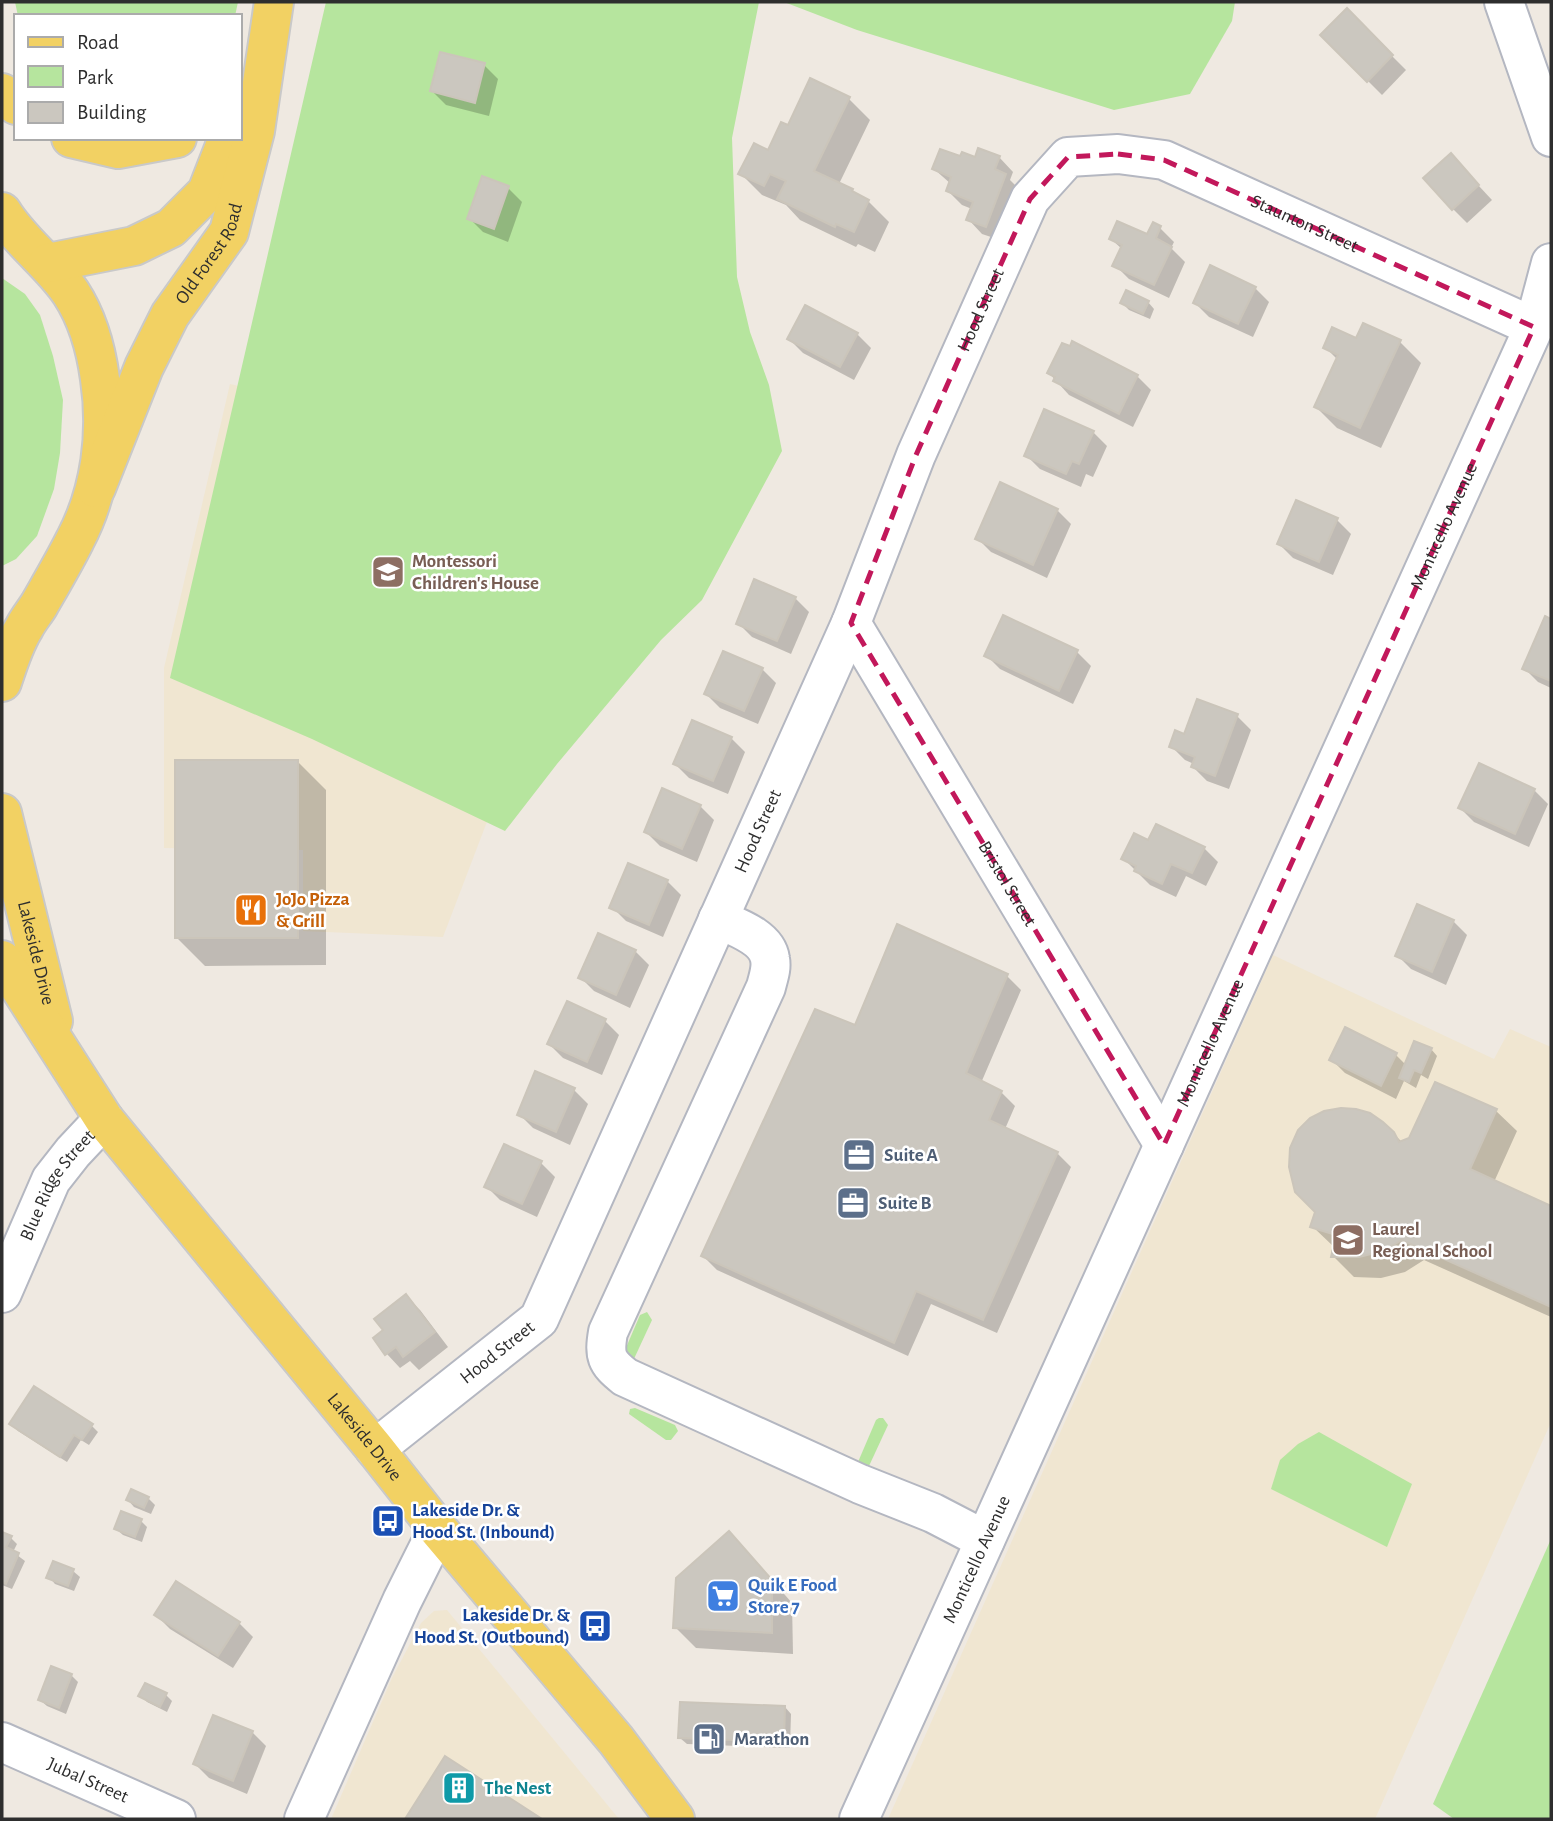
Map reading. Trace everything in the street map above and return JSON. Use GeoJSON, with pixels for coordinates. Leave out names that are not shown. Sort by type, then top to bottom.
{"type":"FeatureCollection","features":[{"type":"Feature","properties":{"kind":"main road"},"geometry":{"type":"LineString","coordinates":[[242,85],[266,2]]}},
{"type":"Feature","properties":{"kind":"main road","name":"Old Forest Road"},"geometry":{"type":"LineString","coordinates":[[96,488],[145,367],[170,315],[229,232],[255,131],[274,2]]}},
{"type":"Feature","properties":{"kind":"main road"},"geometry":{"type":"LineString","coordinates":[[80,140],[118,149],[166,140]]}},
{"type":"Feature","properties":{"kind":"main road","name":"Old Forest Road"},"geometry":{"type":"LineString","coordinates":[[26,250],[134,246],[171,228],[206,192],[227,140]]}},
{"type":"Feature","properties":{"kind":"main road"},"geometry":{"type":"LineString","coordinates":[[2,212],[26,250],[72,295],[89,331],[98,362],[103,439],[96,488],[77,538],[23,628],[2,682]]}},
{"type":"Feature","properties":{"kind":"main road"},"geometry":{"type":"LineString","coordinates":[[2,609],[10,608],[54,578]]}},
{"type":"Feature","properties":{"kind":"main road","name":"Lakeside Drive"},"geometry":{"type":"LineString","coordinates":[[2,813],[60,1050]]}},
{"type":"Feature","properties":{"kind":"main road","name":"Lakeside Drive"},"geometry":{"type":"LineString","coordinates":[[2,960],[104,1119],[438,1529],[616,1740],[675,1819]]}},
{"type":"Feature","properties":{"kind":"street"},"geometry":{"type":"LineString","coordinates":[[1504,2],[1551,137]]}},
{"type":"Feature","properties":{"kind":"street","name":"Staunton Street"},"geometry":{"type":"LineString","coordinates":[[1068,157],[1118,153],[1164,160],[1534,327]]}},
{"type":"Feature","properties":{"kind":"street","name":"Hood Street"},"geometry":{"type":"LineString","coordinates":[[375,1449],[539,1320],[850,623],[916,455],[1030,199],[1068,157]]}},
{"type":"Feature","properties":{"kind":"street","name":"Monticello Avenue"},"geometry":{"type":"LineString","coordinates":[[859,1819],[1534,327],[1551,263]]}},
{"type":"Feature","properties":{"kind":"street","name":"Bristol Street"},"geometry":{"type":"LineString","coordinates":[[850,623],[1164,1145]]}},
{"type":"Feature","properties":{"kind":"street"},"geometry":{"type":"LineString","coordinates":[[718,919],[748,932],[760,942],[770,955],[771,969],[766,987],[608,1332],[605,1351],[613,1367],[625,1377],[860,1484],[933,1513],[985,1540]]}},
{"type":"Feature","properties":{"kind":"street","name":"Blue Ridge Street"},"geometry":{"type":"LineString","coordinates":[[2,1293],[51,1180],[104,1119]]}},
{"type":"Feature","properties":{"kind":"street"},"geometry":{"type":"LineString","coordinates":[[304,1819],[402,1601],[438,1529]]}},
{"type":"Feature","properties":{"kind":"street","name":"Jubal Street"},"geometry":{"type":"LineString","coordinates":[[2,1742],[176,1819]]}},
{"type":"Feature","properties":{"kind":"highlighted area"},"geometry":{"type":"Polygon","coordinates":[[[1118,154],[1164,160],[1534,327],[1164,1145],[851,623],[916,455],[1030,199],[1068,157],[1118,154]]]}},
{"type":"Feature","properties":{"kind":"shaded area","name":"Montessori Children's House"},"geometry":{"type":"Polygon","coordinates":[[[230,384],[631,475],[493,806],[443,937],[303,931],[303,850],[164,848],[164,668],[230,384]]]}},
{"type":"Feature","properties":{"kind":"shaded area","name":"Laurel Regional School"},"geometry":{"type":"Polygon","coordinates":[[[1273,955],[1494,1059],[1510,1029],[1551,1047],[1551,1422],[1375,1819],[888,1819],[1273,955]]]}},
{"type":"Feature","properties":{"kind":"shaded area"},"geometry":{"type":"Polygon","coordinates":[[[447,1610],[619,1819],[331,1819],[392,1678],[421,1623],[434,1611],[447,1610]]]}},
{"type":"Feature","properties":{"kind":"green space"},"geometry":{"type":"Polygon","coordinates":[[[15,2],[238,2],[235,14],[18,14],[15,2]]]}},
{"type":"Feature","properties":{"kind":"green space"},"geometry":{"type":"Polygon","coordinates":[[[326,2],[759,2],[732,138],[737,277],[750,332],[769,385],[782,451],[702,600],[661,640],[557,764],[505,831],[312,739],[170,678],[326,2]]]}},
{"type":"Feature","properties":{"kind":"green space"},"geometry":{"type":"Polygon","coordinates":[[[784,2],[1235,2],[1232,21],[1190,94],[1114,110],[857,30],[784,2]]]}},
{"type":"Feature","properties":{"kind":"green space"},"geometry":{"type":"Polygon","coordinates":[[[2,278],[25,294],[40,315],[63,400],[60,453],[54,489],[37,536],[16,559],[2,566],[2,278]]]}},
{"type":"Feature","properties":{"kind":"green space"},"geometry":{"type":"Polygon","coordinates":[[[647,1312],[652,1320],[633,1361],[622,1357],[640,1315],[647,1312]]]}},
{"type":"Feature","properties":{"kind":"green space"},"geometry":{"type":"Polygon","coordinates":[[[635,1408],[675,1425],[678,1431],[671,1440],[666,1440],[629,1414],[630,1409],[635,1408]]]}},
{"type":"Feature","properties":{"kind":"green space"},"geometry":{"type":"Polygon","coordinates":[[[879,1418],[883,1418],[888,1425],[869,1466],[865,1468],[858,1462],[879,1418]]]}},
{"type":"Feature","properties":{"kind":"green space"},"geometry":{"type":"Polygon","coordinates":[[[1319,1432],[1412,1484],[1387,1547],[1271,1489],[1280,1460],[1298,1444],[1319,1432]]]}},
{"type":"Feature","properties":{"kind":"green space"},"geometry":{"type":"Polygon","coordinates":[[[1551,1539],[1551,1819],[1454,1819],[1433,1804],[1551,1539]]]}},
{"type":"Feature","properties":{"kind":"building"},"geometry":{"type":"Polygon","coordinates":[[[1347,8],[1393,55],[1367,82],[1320,35],[1347,8]]]}},
{"type":"Feature","properties":{"kind":"building"},"geometry":{"type":"Polygon","coordinates":[[[440,52],[485,63],[475,103],[430,91],[440,52]]]}},
{"type":"Feature","properties":{"kind":"building"},"geometry":{"type":"Polygon","coordinates":[[[810,78],[850,97],[814,171],[853,189],[852,191],[869,200],[854,232],[836,224],[835,227],[777,199],[786,181],[770,174],[764,186],[738,174],[754,143],[768,150],[781,122],[788,125],[810,78]]]}},
{"type":"Feature","properties":{"kind":"building"},"geometry":{"type":"Polygon","coordinates":[[[978,148],[1000,156],[995,169],[1006,174],[986,227],[966,220],[973,202],[946,191],[951,177],[932,169],[940,149],[960,156],[962,152],[975,157],[978,148]]]}},
{"type":"Feature","properties":{"kind":"building"},"geometry":{"type":"Polygon","coordinates":[[[1451,153],[1479,185],[1452,210],[1423,178],[1451,153]]]}},
{"type":"Feature","properties":{"kind":"building"},"geometry":{"type":"Polygon","coordinates":[[[482,176],[509,186],[494,229],[467,219],[482,176]]]}},
{"type":"Feature","properties":{"kind":"building"},"geometry":{"type":"Polygon","coordinates":[[[1117,221],[1147,234],[1153,222],[1161,226],[1156,238],[1172,247],[1154,285],[1112,266],[1122,245],[1109,239],[1117,221]]]}},
{"type":"Feature","properties":{"kind":"building"},"geometry":{"type":"Polygon","coordinates":[[[1210,265],[1256,287],[1238,324],[1193,303],[1210,265]]]}},
{"type":"Feature","properties":{"kind":"building"},"geometry":{"type":"Polygon","coordinates":[[[1126,290],[1149,301],[1143,314],[1120,303],[1126,290]]]}},
{"type":"Feature","properties":{"kind":"building"},"geometry":{"type":"Polygon","coordinates":[[[805,305],[858,333],[840,367],[787,339],[805,305]]]}},
{"type":"Feature","properties":{"kind":"building"},"geometry":{"type":"Polygon","coordinates":[[[1363,323],[1401,340],[1360,428],[1314,407],[1338,355],[1323,348],[1332,327],[1356,338],[1363,323]]]}},
{"type":"Feature","properties":{"kind":"building"},"geometry":{"type":"Polygon","coordinates":[[[1072,341],[1138,375],[1119,414],[1053,381],[1055,377],[1047,373],[1062,343],[1070,346],[1072,341]]]}},
{"type":"Feature","properties":{"kind":"building"},"geometry":{"type":"Polygon","coordinates":[[[1044,409],[1094,431],[1079,464],[1072,461],[1066,474],[1024,456],[1044,409]]]}},
{"type":"Feature","properties":{"kind":"building"},"geometry":{"type":"Polygon","coordinates":[[[1000,482],[1058,509],[1033,565],[975,539],[1000,482]]]}},
{"type":"Feature","properties":{"kind":"building"},"geometry":{"type":"Polygon","coordinates":[[[1296,500],[1338,518],[1319,562],[1277,544],[1296,500]]]}},
{"type":"Feature","properties":{"kind":"building"},"geometry":{"type":"Polygon","coordinates":[[[754,579],[796,597],[777,641],[736,624],[754,579]]]}},
{"type":"Feature","properties":{"kind":"building"},"geometry":{"type":"Polygon","coordinates":[[[1003,615],[1078,650],[1059,691],[984,656],[1003,615]]]}},
{"type":"Feature","properties":{"kind":"building"},"geometry":{"type":"Polygon","coordinates":[[[1545,616],[1551,619],[1551,681],[1522,669],[1545,616]]]}},
{"type":"Feature","properties":{"kind":"building"},"geometry":{"type":"Polygon","coordinates":[[[723,651],[763,668],[744,711],[704,694],[723,651]]]}},
{"type":"Feature","properties":{"kind":"building"},"geometry":{"type":"Polygon","coordinates":[[[1197,699],[1238,714],[1215,776],[1191,767],[1195,757],[1169,747],[1175,730],[1184,734],[1197,699]]]}},
{"type":"Feature","properties":{"kind":"building"},"geometry":{"type":"Polygon","coordinates":[[[692,720],[732,737],[713,781],[673,764],[692,720]]]}},
{"type":"Feature","properties":{"kind":"building"},"geometry":{"type":"Polygon","coordinates":[[[175,760],[298,760],[298,938],[175,938],[175,760]]]}},
{"type":"Feature","properties":{"kind":"building"},"geometry":{"type":"Polygon","coordinates":[[[1479,763],[1535,789],[1515,834],[1458,808],[1479,763]]]}},
{"type":"Feature","properties":{"kind":"building"},"geometry":{"type":"Polygon","coordinates":[[[662,788],[701,805],[682,849],[644,832],[662,788]]]}},
{"type":"Feature","properties":{"kind":"building"},"geometry":{"type":"Polygon","coordinates":[[[1156,824],[1205,847],[1192,873],[1171,864],[1162,884],[1134,871],[1136,866],[1121,859],[1134,833],[1148,840],[1156,824]]]}},
{"type":"Feature","properties":{"kind":"building"},"geometry":{"type":"Polygon","coordinates":[[[628,863],[668,880],[649,925],[609,908],[628,863]]]}},
{"type":"Feature","properties":{"kind":"building"},"geometry":{"type":"Polygon","coordinates":[[[1417,904],[1454,920],[1432,972],[1395,956],[1417,904]]]}},
{"type":"Feature","properties":{"kind":"building"},"geometry":{"type":"Polygon","coordinates":[[[897,924],[1008,974],[966,1073],[1002,1091],[989,1120],[1058,1152],[983,1320],[916,1291],[894,1343],[701,1256],[815,1009],[855,1025],[897,924]]]}},
{"type":"Feature","properties":{"kind":"building"},"geometry":{"type":"Polygon","coordinates":[[[598,933],[636,950],[616,995],[578,978],[598,933]]]}},
{"type":"Feature","properties":{"kind":"building"},"geometry":{"type":"Polygon","coordinates":[[[567,1001],[606,1019],[587,1062],[547,1044],[567,1001]]]}},
{"type":"Feature","properties":{"kind":"building"},"geometry":{"type":"Polygon","coordinates":[[[1345,1027],[1397,1053],[1381,1086],[1329,1060],[1345,1027]]]}},
{"type":"Feature","properties":{"kind":"building"},"geometry":{"type":"Polygon","coordinates":[[[1414,1041],[1432,1048],[1421,1073],[1414,1070],[1409,1082],[1399,1078],[1414,1041]]]}},
{"type":"Feature","properties":{"kind":"building"},"geometry":{"type":"Polygon","coordinates":[[[535,1071],[575,1088],[556,1132],[517,1115],[535,1071]]]}},
{"type":"Feature","properties":{"kind":"building"},"geometry":{"type":"Polygon","coordinates":[[[1435,1082],[1497,1109],[1470,1169],[1551,1206],[1551,1307],[1402,1240],[1383,1251],[1359,1257],[1331,1257],[1336,1235],[1310,1227],[1315,1212],[1295,1192],[1289,1167],[1290,1148],[1298,1130],[1310,1118],[1324,1111],[1356,1109],[1370,1113],[1383,1122],[1394,1132],[1399,1142],[1409,1138],[1435,1082]]]}},
{"type":"Feature","properties":{"kind":"building"},"geometry":{"type":"Polygon","coordinates":[[[504,1144],[542,1161],[522,1204],[484,1187],[504,1144]]]}},
{"type":"Feature","properties":{"kind":"building"},"geometry":{"type":"Polygon","coordinates":[[[406,1294],[435,1332],[403,1357],[396,1347],[385,1355],[373,1338],[383,1330],[374,1319],[406,1294]]]}},
{"type":"Feature","properties":{"kind":"building"},"geometry":{"type":"Polygon","coordinates":[[[34,1386],[93,1424],[82,1440],[74,1435],[60,1457],[9,1424],[34,1386]]]}},
{"type":"Feature","properties":{"kind":"building"},"geometry":{"type":"Polygon","coordinates":[[[131,1489],[149,1497],[144,1508],[126,1500],[131,1489]]]}},
{"type":"Feature","properties":{"kind":"building"},"geometry":{"type":"Polygon","coordinates":[[[121,1511],[142,1519],[135,1537],[114,1529],[121,1511]]]}},
{"type":"Feature","properties":{"kind":"building","name":"Quik E Food Store 7"},"geometry":{"type":"Polygon","coordinates":[[[729,1531],[772,1580],[772,1633],[673,1628],[676,1578],[729,1531]]]}},
{"type":"Feature","properties":{"kind":"building"},"geometry":{"type":"Polygon","coordinates":[[[2,1532],[12,1536],[6,1547],[19,1553],[6,1584],[2,1582],[2,1532]]]}},
{"type":"Feature","properties":{"kind":"building"},"geometry":{"type":"Polygon","coordinates":[[[53,1561],[74,1569],[68,1586],[46,1578],[53,1561]]]}},
{"type":"Feature","properties":{"kind":"building"},"geometry":{"type":"Polygon","coordinates":[[[176,1581],[240,1622],[218,1656],[154,1615],[176,1581]]]}},
{"type":"Feature","properties":{"kind":"building"},"geometry":{"type":"Polygon","coordinates":[[[51,1666],[72,1674],[59,1708],[38,1700],[51,1666]]]}},
{"type":"Feature","properties":{"kind":"building"},"geometry":{"type":"Polygon","coordinates":[[[145,1683],[167,1693],[160,1707],[138,1696],[145,1683]]]}},
{"type":"Feature","properties":{"kind":"building"},"geometry":{"type":"Polygon","coordinates":[[[680,1702],[785,1706],[784,1742],[678,1738],[680,1702]]]}},
{"type":"Feature","properties":{"kind":"building"},"geometry":{"type":"Polygon","coordinates":[[[213,1715],[253,1731],[233,1781],[193,1764],[213,1715]]]}},
{"type":"Feature","properties":{"kind":"building","name":"The Nest"},"geometry":{"type":"Polygon","coordinates":[[[445,1756],[542,1819],[405,1819],[445,1756]]]}},
{"type":"Feature","properties":{"kind":"place","name":"Montessori Children's House"},"geometry":{"type":"Point","coordinates":[388,572]}},
{"type":"Feature","properties":{"kind":"place","name":"JoJo Pizza & Grill"},"geometry":{"type":"Point","coordinates":[251,910]}},
{"type":"Feature","properties":{"kind":"place","name":"Suite A"},"geometry":{"type":"Point","coordinates":[859,1155]}},
{"type":"Feature","properties":{"kind":"place","name":"Suite B"},"geometry":{"type":"Point","coordinates":[853,1203]}},
{"type":"Feature","properties":{"kind":"place","name":"Laurel Regional School"},"geometry":{"type":"Point","coordinates":[1348,1240]}},
{"type":"Feature","properties":{"kind":"place","name":"Lakeside Dr. & Hood St. (Inbound)"},"geometry":{"type":"Point","coordinates":[388,1521]}},
{"type":"Feature","properties":{"kind":"place","name":"Quik E Food Store 7"},"geometry":{"type":"Point","coordinates":[723,1596]}},
{"type":"Feature","properties":{"kind":"place","name":"Lakeside Dr. & Hood St. (Outbound)"},"geometry":{"type":"Point","coordinates":[595,1626]}},
{"type":"Feature","properties":{"kind":"place","name":"Marathon"},"geometry":{"type":"Point","coordinates":[709,1739]}},
{"type":"Feature","properties":{"kind":"place","name":"The Nest"},"geometry":{"type":"Point","coordinates":[459,1788]}}]}
